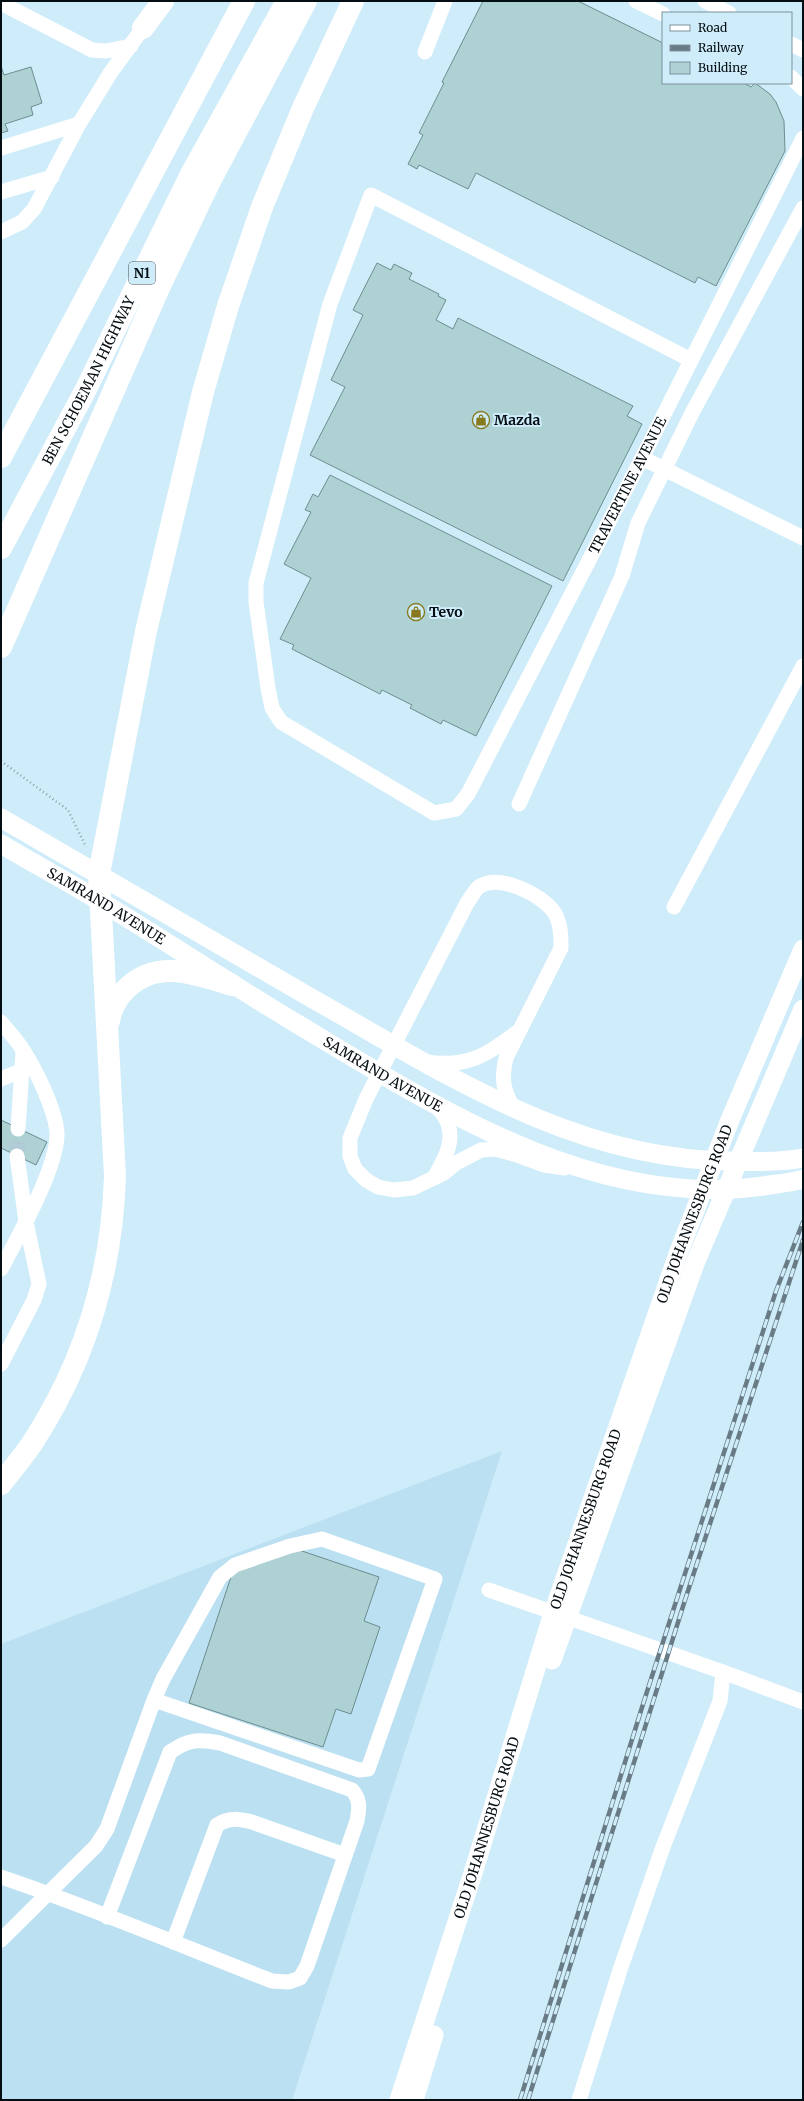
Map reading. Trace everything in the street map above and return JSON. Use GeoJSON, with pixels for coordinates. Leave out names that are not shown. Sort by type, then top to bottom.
{"type":"FeatureCollection","features":[{"type":"Feature","properties":{"kind":"highway"},"geometry":{"type":"LineString","coordinates":[[143,28],[163,1]]}},
{"type":"Feature","properties":{"kind":"highway"},"geometry":{"type":"LineString","coordinates":[[1,457],[244,1]]}},
{"type":"Feature","properties":{"kind":"highway","name":"BEN SCHOEMAN HIGHWAY"},"geometry":{"type":"LineString","coordinates":[[1,548],[85,390],[191,174],[287,1]]}},
{"type":"Feature","properties":{"kind":"highway"},"geometry":{"type":"LineString","coordinates":[[1,647],[158,290],[210,181],[306,1]]}},
{"type":"Feature","properties":{"kind":"highway"},"geometry":{"type":"LineString","coordinates":[[1,1484],[30,1446],[57,1401],[76,1364],[90,1325],[108,1260],[114,1216],[115,1176],[103,944],[99,901],[99,874],[146,631],[203,392],[221,327],[262,207],[303,108],[353,1]]}},
{"type":"Feature","properties":{"kind":"highway"},"geometry":{"type":"LineString","coordinates":[[107,1039],[111,1012],[121,994],[135,980],[152,973],[170,970],[190,973],[232,985]]}},
{"type":"Feature","properties":{"kind":"main road","name":"SAMRAND AVENUE"},"geometry":{"type":"LineString","coordinates":[[1,818],[422,1061],[516,1110],[560,1129],[608,1144],[664,1156],[701,1161],[803,1158]]}},
{"type":"Feature","properties":{"kind":"main road","name":"SAMRAND AVENUE"},"geometry":{"type":"LineString","coordinates":[[1,844],[99,901],[232,985],[412,1093],[530,1151],[603,1175],[690,1189],[743,1189],[803,1179]]}},
{"type":"Feature","properties":{"kind":"main road","name":"OLD JOHANNESBURG ROAD"},"geometry":{"type":"LineString","coordinates":[[399,2100],[678,1254],[730,1120],[803,949]]}},
{"type":"Feature","properties":{"kind":"main road","name":"OLD JOHANNESBURG ROAD"},"geometry":{"type":"LineString","coordinates":[[414,2100],[560,1615],[696,1261],[803,1009]]}},
{"type":"Feature","properties":{"kind":"street"},"geometry":{"type":"LineString","coordinates":[[425,52],[445,1]]}},
{"type":"Feature","properties":{"kind":"street"},"geometry":{"type":"LineString","coordinates":[[636,1],[662,14]]}},
{"type":"Feature","properties":{"kind":"street"},"geometry":{"type":"LineString","coordinates":[[705,1],[727,12]]}},
{"type":"Feature","properties":{"kind":"street"},"geometry":{"type":"LineString","coordinates":[[5,8],[92,50],[106,51],[131,46]]}},
{"type":"Feature","properties":{"kind":"street"},"geometry":{"type":"LineString","coordinates":[[1,232],[22,222],[34,210],[79,124],[111,72],[143,28]]}},
{"type":"Feature","properties":{"kind":"street"},"geometry":{"type":"LineString","coordinates":[[792,44],[803,50]]}},
{"type":"Feature","properties":{"kind":"street"},"geometry":{"type":"LineString","coordinates":[[792,78],[803,89]]}},
{"type":"Feature","properties":{"kind":"street"},"geometry":{"type":"LineString","coordinates":[[1,148],[79,124]]}},
{"type":"Feature","properties":{"kind":"street","name":"TRAVERTINE AVENUE"},"geometry":{"type":"LineString","coordinates":[[691,360],[371,195],[330,304],[256,583],[256,602],[272,708],[281,722],[434,813],[456,809],[468,794],[642,458],[803,138]]}},
{"type":"Feature","properties":{"kind":"street"},"geometry":{"type":"LineString","coordinates":[[1,192],[52,177]]}},
{"type":"Feature","properties":{"kind":"street"},"geometry":{"type":"LineString","coordinates":[[519,804],[622,576],[638,523],[692,413],[803,208]]}},
{"type":"Feature","properties":{"kind":"street"},"geometry":{"type":"LineString","coordinates":[[642,458],[803,538]]}},
{"type":"Feature","properties":{"kind":"street"},"geometry":{"type":"LineString","coordinates":[[674,907],[803,666]]}},
{"type":"Feature","properties":{"kind":"street"},"geometry":{"type":"LineString","coordinates":[[516,1110],[506,1096],[502,1074],[506,1058],[523,1028],[560,948],[561,934],[553,911],[523,889],[499,881],[480,886],[467,903],[418,1001],[366,1098],[350,1138],[350,1156],[355,1169],[366,1180],[378,1187],[394,1190],[413,1188],[434,1178],[474,1153],[494,1149],[514,1154],[544,1165],[603,1175]]}},
{"type":"Feature","properties":{"kind":"street"},"geometry":{"type":"LineString","coordinates":[[1,1022],[23,1050],[48,1103],[57,1132],[56,1146],[47,1172],[26,1222],[1,1269]]}},
{"type":"Feature","properties":{"kind":"street"},"geometry":{"type":"LineString","coordinates":[[422,1061],[439,1064],[458,1063],[471,1060],[492,1052],[523,1028]]}},
{"type":"Feature","properties":{"kind":"street"},"geometry":{"type":"LineString","coordinates":[[18,1129],[23,1070],[23,1050]]}},
{"type":"Feature","properties":{"kind":"street"},"geometry":{"type":"LineString","coordinates":[[1,1079],[23,1070]]}},
{"type":"Feature","properties":{"kind":"street"},"geometry":{"type":"LineString","coordinates":[[434,1178],[445,1156],[451,1139],[448,1123],[435,1104]]}},
{"type":"Feature","properties":{"kind":"street"},"geometry":{"type":"LineString","coordinates":[[1,1364],[38,1291],[37,1277],[26,1222],[17,1156]]}},
{"type":"Feature","properties":{"kind":"street"},"geometry":{"type":"LineString","coordinates":[[1,1940],[96,1846],[107,1829],[154,1700],[163,1679],[220,1577],[235,1565],[290,1546],[322,1538],[435,1579],[368,1769],[359,1770],[154,1700]]}},
{"type":"Feature","properties":{"kind":"street"},"geometry":{"type":"LineString","coordinates":[[489,1590],[723,1672],[803,1702]]}},
{"type":"Feature","properties":{"kind":"street"},"geometry":{"type":"LineString","coordinates":[[579,2100],[623,1959],[663,1848],[720,1701],[723,1672]]}},
{"type":"Feature","properties":{"kind":"street"},"geometry":{"type":"LineString","coordinates":[[1,1878],[48,1893],[107,1917],[272,1981],[289,1982],[300,1978],[307,1966],[357,1821],[360,1806],[358,1796],[352,1790],[220,1743],[200,1739],[182,1743],[170,1752],[107,1917]]}},
{"type":"Feature","properties":{"kind":"street"},"geometry":{"type":"LineString","coordinates":[[173,1942],[216,1825],[225,1820],[237,1819],[252,1822],[345,1855]]}},
{"type":"Feature","properties":{"kind":"path"},"geometry":{"type":"LineString","coordinates":[[1,762],[68,810],[99,874]]}},
{"type":"Feature","properties":{"kind":"shaded area"},"geometry":{"type":"Polygon","coordinates":[[[502,1451],[292,2100],[1,2100],[1,1644],[502,1451]]]}},
{"type":"Feature","properties":{"kind":"building"},"geometry":{"type":"Polygon","coordinates":[[[483,1],[578,1],[662,43],[662,84],[746,84],[751,87],[756,84],[770,94],[776,102],[784,121],[785,151],[716,286],[698,277],[695,283],[476,173],[468,189],[419,165],[417,169],[408,164],[423,135],[419,133],[444,83],[442,82],[483,1]]]}},
{"type":"Feature","properties":{"kind":"building"},"geometry":{"type":"Polygon","coordinates":[[[1,66],[4,75],[31,67],[42,103],[31,107],[33,115],[5,124],[8,131],[1,133],[1,66]]]}},
{"type":"Feature","properties":{"kind":"building","name":"Mazda"},"geometry":{"type":"Polygon","coordinates":[[[377,263],[391,270],[394,264],[412,273],[409,279],[439,294],[438,296],[446,300],[436,320],[453,329],[458,318],[633,406],[627,416],[642,424],[563,581],[310,455],[345,387],[331,380],[363,315],[353,310],[377,263]]]}},
{"type":"Feature","properties":{"kind":"building","name":"Tevo"},"geometry":{"type":"Polygon","coordinates":[[[330,475],[552,586],[476,736],[443,720],[441,724],[410,708],[412,705],[382,690],[380,694],[292,649],[294,645],[280,639],[311,578],[284,564],[311,512],[305,510],[313,494],[318,497],[330,475]]]}},
{"type":"Feature","properties":{"kind":"building"},"geometry":{"type":"Polygon","coordinates":[[[1,1120],[47,1142],[36,1165],[1,1148],[1,1120]]]}},
{"type":"Feature","properties":{"kind":"building"},"geometry":{"type":"Polygon","coordinates":[[[296,1549],[379,1577],[364,1621],[380,1627],[351,1714],[336,1709],[323,1747],[189,1703],[234,1568],[296,1549]]]}},
{"type":"Feature","properties":{"kind":"tunnel"},"geometry":{"type":"LineString","coordinates":[[17,1156],[18,1129]]}},
{"type":"Feature","properties":{"kind":"railway"},"geometry":{"type":"LineString","coordinates":[[520,2100],[644,1701],[776,1291],[803,1222]]}},
{"type":"Feature","properties":{"kind":"railway"},"geometry":{"type":"LineString","coordinates":[[528,2100],[685,1600],[803,1240]]}},
{"type":"Feature","properties":{"kind":"place","name":"Mazda"},"geometry":{"type":"Point","coordinates":[481,420]}},
{"type":"Feature","properties":{"kind":"place","name":"Tevo"},"geometry":{"type":"Point","coordinates":[416,612]}}]}
